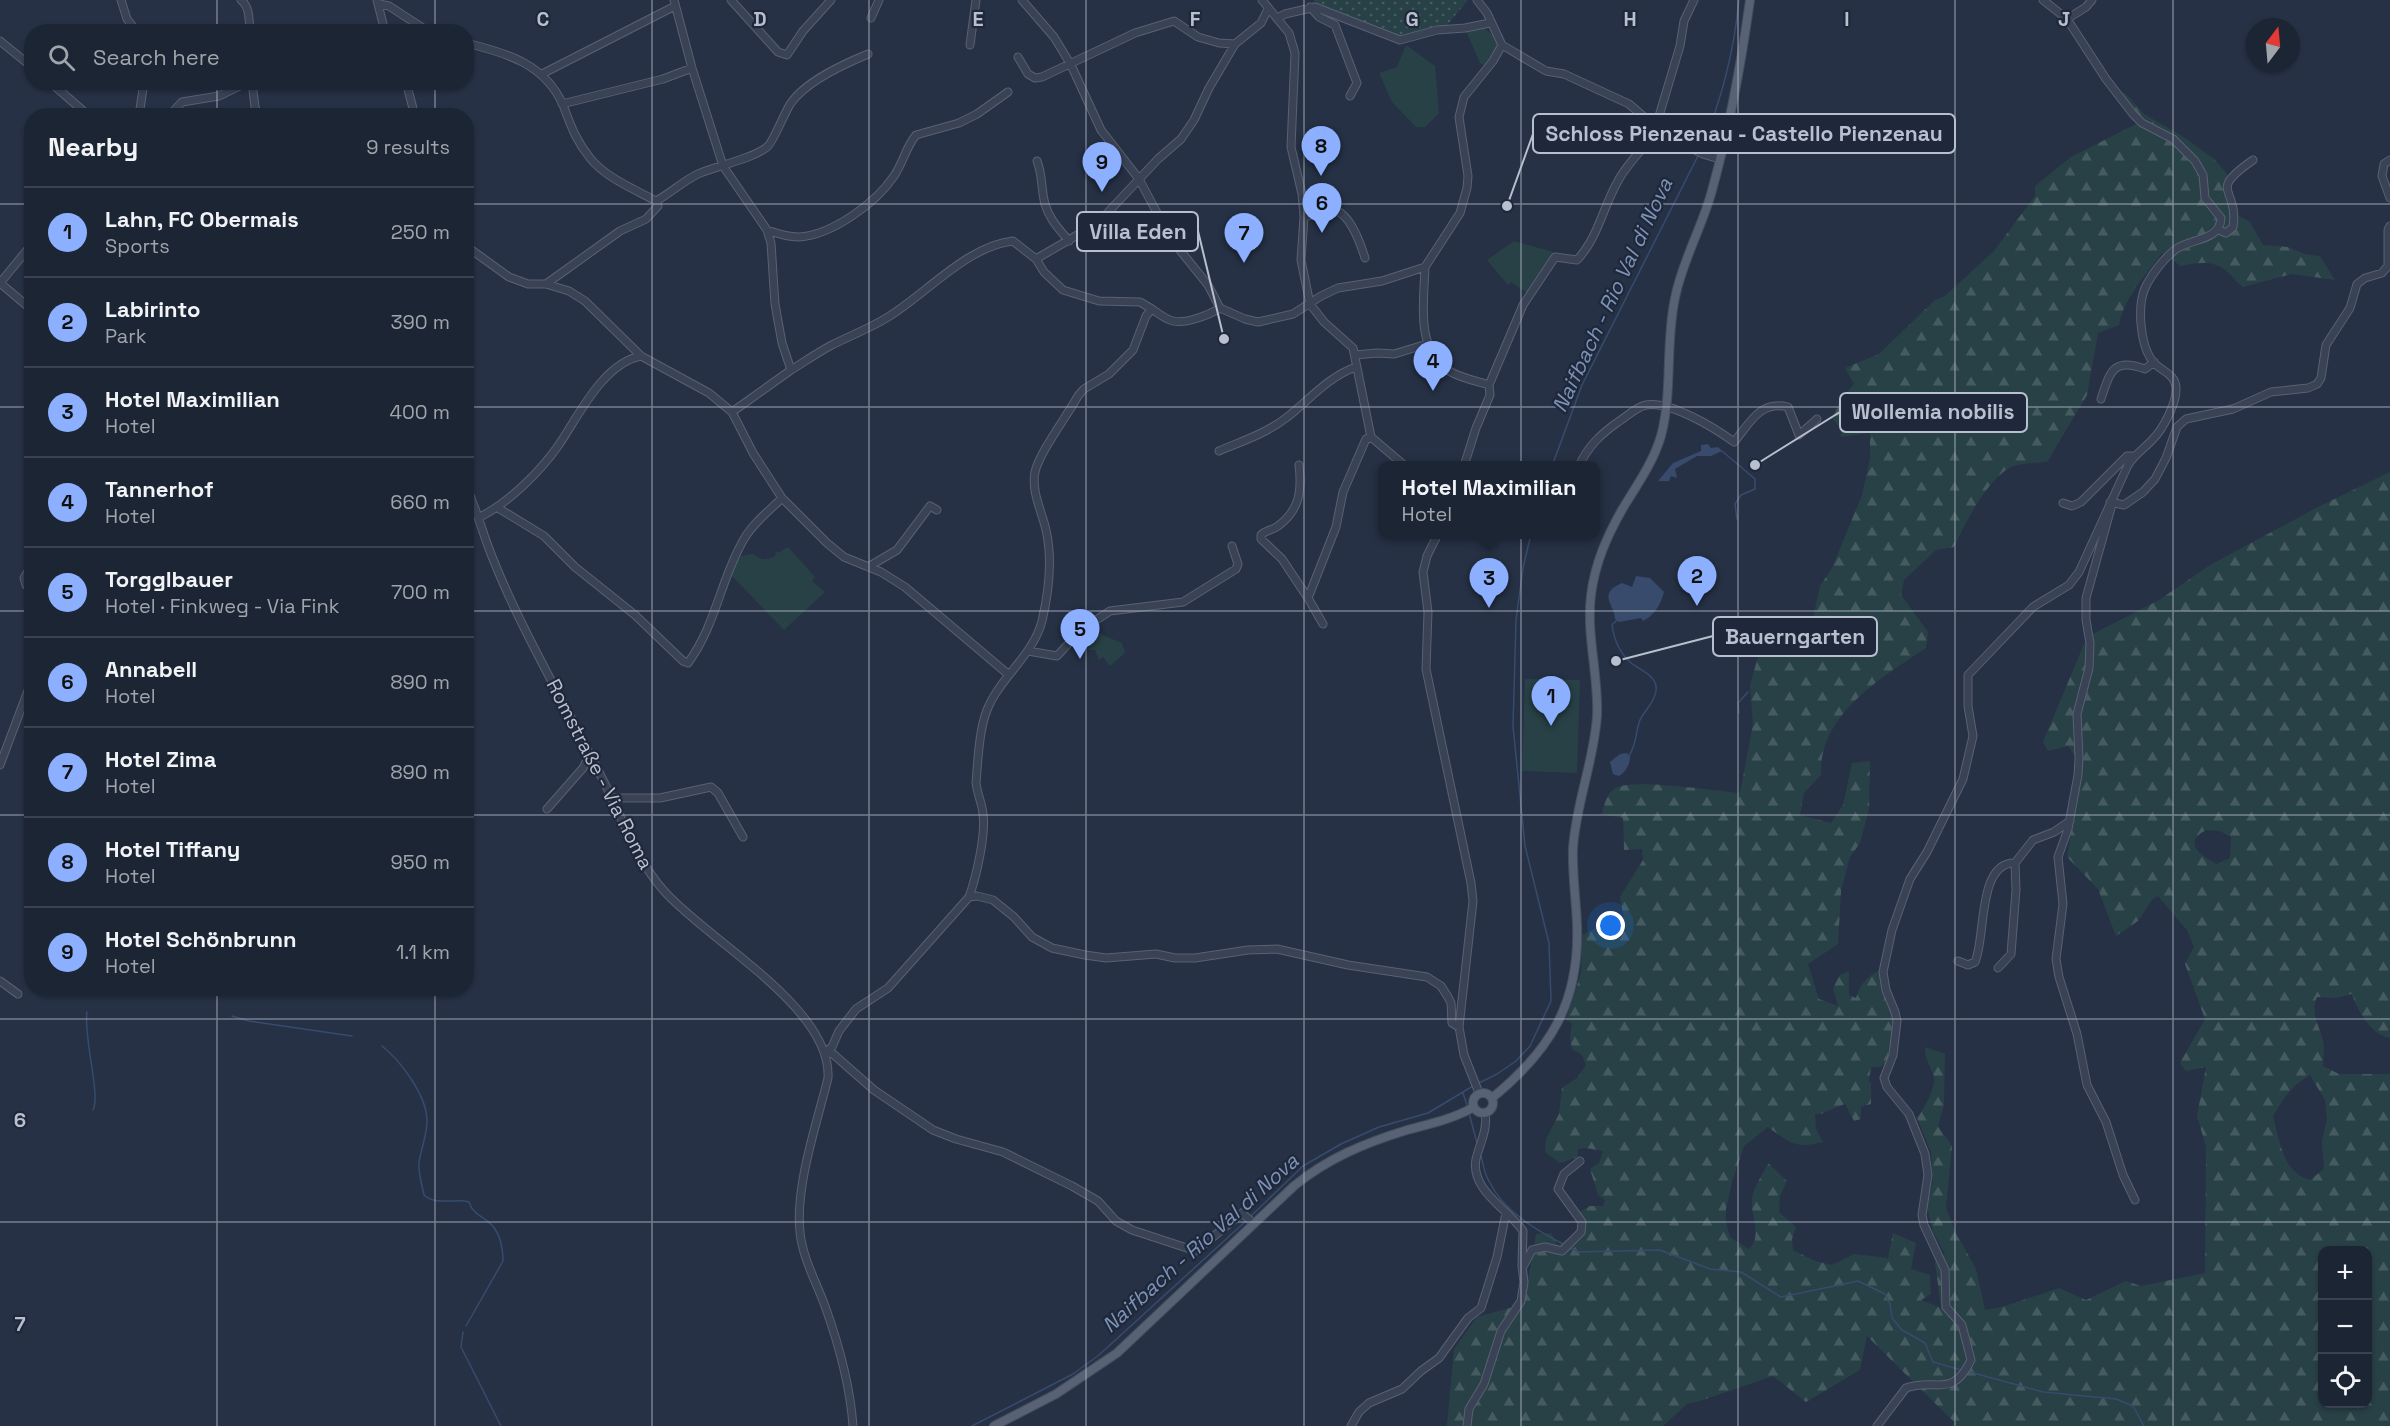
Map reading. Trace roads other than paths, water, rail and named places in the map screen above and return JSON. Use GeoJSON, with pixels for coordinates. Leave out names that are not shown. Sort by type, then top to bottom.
{"type":"FeatureCollection","features":[{"type":"Feature","properties":{"kind":"main road"},"geometry":{"type":"LineString","coordinates":[[1492,1098],[1515,1079],[1542,1049],[1562,1014],[1576,972],[1574,837],[1593,747],[1598,697],[1590,632],[1591,598],[1599,557],[1623,508],[1653,457],[1667,407],[1671,313],[1684,264],[1712,192],[1740,70],[1750,0]]}},
{"type":"Feature","properties":{"kind":"main road"},"geometry":{"type":"LineString","coordinates":[[994,1426],[1065,1389],[1117,1353],[1294,1186],[1339,1155],[1381,1138],[1470,1109],[1485,1113],[1492,1107],[1492,1098],[1478,1090],[1470,1109]]}},
{"type":"Feature","properties":{"kind":"street"},"geometry":{"type":"LineString","coordinates":[[121,0],[131,24]]}},
{"type":"Feature","properties":{"kind":"street"},"geometry":{"type":"LineString","coordinates":[[731,0],[778,52],[787,54],[802,31],[831,0]]}},
{"type":"Feature","properties":{"kind":"street"},"geometry":{"type":"LineString","coordinates":[[871,18],[879,0]]}},
{"type":"Feature","properties":{"kind":"street"},"geometry":{"type":"LineString","coordinates":[[970,45],[976,0]]}},
{"type":"Feature","properties":{"kind":"street"},"geometry":{"type":"LineString","coordinates":[[1022,0],[1040,19],[1071,65],[1101,130],[1139,179],[1174,244],[1208,285],[1220,308],[1245,320],[1258,322],[1282,318],[1338,288],[1382,281],[1425,267]]}},
{"type":"Feature","properties":{"kind":"street"},"geometry":{"type":"LineString","coordinates":[[1262,0],[1288,33],[1295,53],[1291,147],[1302,194],[1304,217],[1301,260],[1310,304],[1324,322],[1353,348],[1371,437],[1400,461]]}},
{"type":"Feature","properties":{"kind":"street"},"geometry":{"type":"LineString","coordinates":[[1477,0],[1487,13],[1502,45],[1546,71],[1564,74],[1629,104],[1666,136],[1719,159]]}},
{"type":"Feature","properties":{"kind":"street"},"geometry":{"type":"LineString","coordinates":[[1465,461],[1490,395],[1489,385],[1524,304],[1551,261],[1559,257],[1577,260],[1582,255],[1595,235],[1622,173],[1657,128],[1680,46],[1684,21],[1694,0]]}},
{"type":"Feature","properties":{"kind":"street"},"geometry":{"type":"LineString","coordinates":[[1877,1426],[1906,1388],[1945,1386],[1957,1378],[1971,1360],[1962,1325],[1946,1307],[1945,1270],[1924,1226],[1922,1215],[1928,1175],[1925,1154],[1908,1114],[1887,1087],[1884,1078],[1893,1055],[1897,1021],[1896,1012],[1884,981],[1886,954],[1910,879],[1927,852],[1963,779],[1973,736],[1968,706],[1968,675],[2033,607],[2069,585],[2079,572],[2122,476],[2134,456],[2158,433],[2176,391],[2171,375],[2154,362],[2146,344],[2141,320],[2141,299],[2146,285],[2176,249],[2213,235],[2219,230],[2221,218],[2205,198],[2204,175],[2195,161],[2173,139],[2142,123],[2133,114],[2106,79],[2067,19],[2043,0]]}},
{"type":"Feature","properties":{"kind":"street"},"geometry":{"type":"LineString","coordinates":[[2067,19],[2086,7],[2092,0]]}},
{"type":"Feature","properties":{"kind":"street"},"geometry":{"type":"LineString","coordinates":[[246,1],[249,24]]}},
{"type":"Feature","properties":{"kind":"street"},"geometry":{"type":"LineString","coordinates":[[380,2],[383,24]]}},
{"type":"Feature","properties":{"kind":"street"},"geometry":{"type":"LineString","coordinates":[[380,2],[417,24]]}},
{"type":"Feature","properties":{"kind":"street"},"geometry":{"type":"LineString","coordinates":[[542,74],[674,3],[723,166],[767,230],[771,243],[775,304],[782,343],[791,370]]}},
{"type":"Feature","properties":{"kind":"street"},"geometry":{"type":"LineString","coordinates":[[1277,18],[1310,7],[1329,11],[1400,40],[1437,30],[1490,23]]}},
{"type":"Feature","properties":{"kind":"street"},"geometry":{"type":"LineString","coordinates":[[1310,7],[1313,13],[1335,25],[1358,83],[1350,96]]}},
{"type":"Feature","properties":{"kind":"street"},"geometry":{"type":"LineString","coordinates":[[1036,259],[1098,223],[1186,134],[1235,44],[1261,23],[1268,9]]}},
{"type":"Feature","properties":{"kind":"street"},"geometry":{"type":"LineString","coordinates":[[1018,57],[1029,74],[1035,78],[1071,65],[1135,33],[1174,21],[1198,37],[1219,43],[1235,44]]}},
{"type":"Feature","properties":{"kind":"street"},"geometry":{"type":"LineString","coordinates":[[0,41],[24,60]]}},
{"type":"Feature","properties":{"kind":"street"},"geometry":{"type":"LineString","coordinates":[[474,45],[510,55],[542,74],[562,104],[573,133],[594,162],[602,171],[656,201],[658,206],[654,213],[646,219],[620,231],[546,284]]}},
{"type":"Feature","properties":{"kind":"street"},"geometry":{"type":"LineString","coordinates":[[1489,385],[1447,369],[1427,344],[1424,322],[1425,267],[1460,213],[1467,188],[1468,176],[1459,117],[1464,97],[1493,61],[1502,45]]}},
{"type":"Feature","properties":{"kind":"street"},"geometry":{"type":"LineString","coordinates":[[656,201],[682,182],[768,146],[791,102],[802,90],[847,63],[868,54]]}},
{"type":"Feature","properties":{"kind":"street"},"geometry":{"type":"LineString","coordinates":[[562,104],[663,79],[692,68]]}},
{"type":"Feature","properties":{"kind":"street"},"geometry":{"type":"LineString","coordinates":[[59,90],[80,108]]}},
{"type":"Feature","properties":{"kind":"street"},"geometry":{"type":"LineString","coordinates":[[140,108],[143,90]]}},
{"type":"Feature","properties":{"kind":"street"},"geometry":{"type":"LineString","coordinates":[[176,108],[182,102],[219,96],[232,90]]}},
{"type":"Feature","properties":{"kind":"street"},"geometry":{"type":"LineString","coordinates":[[252,90],[255,108]]}},
{"type":"Feature","properties":{"kind":"street"},"geometry":{"type":"LineString","coordinates":[[408,90],[413,108]]}},
{"type":"Feature","properties":{"kind":"street"},"geometry":{"type":"LineString","coordinates":[[767,230],[796,237],[812,236],[831,228],[865,207],[890,183],[916,135],[959,123],[977,114],[1008,92]]}},
{"type":"Feature","properties":{"kind":"street"},"geometry":{"type":"LineString","coordinates":[[2219,230],[2226,232],[2233,227],[2235,214],[2226,190],[2229,177],[2253,160]]}},
{"type":"Feature","properties":{"kind":"street"},"geometry":{"type":"LineString","coordinates":[[2390,160],[2384,164],[2382,176],[2390,198]]}},
{"type":"Feature","properties":{"kind":"street"},"geometry":{"type":"LineString","coordinates":[[1037,161],[1041,171],[1044,203],[1052,220],[1069,241]]}},
{"type":"Feature","properties":{"kind":"street"},"geometry":{"type":"LineString","coordinates":[[1304,217],[1334,210],[1339,212],[1355,230],[1365,258]]}},
{"type":"Feature","properties":{"kind":"street"},"geometry":{"type":"LineString","coordinates":[[2110,502],[2124,505],[2150,484],[2162,466],[2177,427],[2186,419],[2233,409],[2271,392],[2308,388],[2317,384],[2321,378],[2326,345],[2350,308],[2357,284],[2365,278],[2382,273],[2388,266],[2390,226]]}},
{"type":"Feature","properties":{"kind":"street"},"geometry":{"type":"LineString","coordinates":[[732,412],[791,370],[831,346],[891,316],[957,266],[989,249],[1014,241],[1036,259],[1044,272],[1064,290],[1099,301],[1140,302],[1164,318],[1178,321],[1220,308]]}},
{"type":"Feature","properties":{"kind":"street"},"geometry":{"type":"LineString","coordinates":[[474,252],[509,277],[528,284],[546,284],[569,291],[585,301],[641,356],[709,393],[732,412],[753,453],[782,498],[844,557],[881,572],[905,586],[1009,675]]}},
{"type":"Feature","properties":{"kind":"street"},"geometry":{"type":"LineString","coordinates":[[24,254],[0,283],[24,303]]}},
{"type":"Feature","properties":{"kind":"street"},"geometry":{"type":"LineString","coordinates":[[825,1052],[832,1047],[839,1031],[856,1009],[888,988],[969,897],[979,854],[984,816],[976,792],[976,782],[986,711],[1009,675],[1028,651],[1042,618],[1051,561],[1047,530],[1038,502],[1035,470],[1078,396],[1109,374],[1133,350],[1146,316],[1152,309]]}},
{"type":"Feature","properties":{"kind":"street"},"geometry":{"type":"LineString","coordinates":[[1355,355],[1394,354],[1427,344]]}},
{"type":"Feature","properties":{"kind":"street"},"geometry":{"type":"LineString","coordinates":[[480,517],[498,508],[542,465],[558,446],[578,412],[614,369],[632,358],[641,356]]}},
{"type":"Feature","properties":{"kind":"street"},"geometry":{"type":"LineString","coordinates":[[2101,399],[2109,375],[2119,366],[2131,364],[2145,369],[2154,362]]}},
{"type":"Feature","properties":{"kind":"street"},"geometry":{"type":"LineString","coordinates":[[1219,451],[1260,434],[1285,419],[1343,371],[1356,367]]}},
{"type":"Feature","properties":{"kind":"street"},"geometry":{"type":"LineString","coordinates":[[1582,461],[1598,436],[1644,405],[1658,404],[1667,407],[1704,423],[1734,442],[1762,408],[1779,405],[1788,407],[1799,435],[1817,420]]}},
{"type":"Feature","properties":{"kind":"street"},"geometry":{"type":"LineString","coordinates":[[1308,597],[1318,578],[1336,527],[1343,492],[1363,445],[1371,437]]}},
{"type":"Feature","properties":{"kind":"street"},"geometry":{"type":"LineString","coordinates":[[2063,503],[2072,506],[2081,502],[2127,456],[2134,456]]}},
{"type":"Feature","properties":{"kind":"street"},"geometry":{"type":"LineString","coordinates":[[1299,465],[1301,493],[1295,508],[1276,528],[1266,531],[1261,539],[1282,560],[1308,597],[1323,624]]}},
{"type":"Feature","properties":{"kind":"street"},"geometry":{"type":"LineString","coordinates":[[498,508],[544,536],[587,578],[635,615],[683,661],[688,663],[710,627],[730,568],[744,539],[754,525],[782,498]]}},
{"type":"Feature","properties":{"kind":"street"},"geometry":{"type":"LineString","coordinates":[[2110,502],[2110,514],[2086,591],[2085,610],[2090,643],[2089,668],[2077,714],[2079,758],[2070,821],[2058,857],[2062,904],[2056,967],[2077,1034],[2087,1085],[2106,1122],[2123,1175],[2135,1200]]}},
{"type":"Feature","properties":{"kind":"street","name":"Romstraße - Via Roma"},"geometry":{"type":"LineString","coordinates":[[474,504],[493,559],[520,618],[588,757],[612,798],[634,848],[664,891],[685,912],[788,999],[825,1052],[828,1078],[805,1175],[800,1207],[800,1234],[845,1367],[853,1426]]}},
{"type":"Feature","properties":{"kind":"street"},"geometry":{"type":"LineString","coordinates":[[868,567],[897,550],[930,506],[938,510]]}},
{"type":"Feature","properties":{"kind":"street"},"geometry":{"type":"LineString","coordinates":[[1436,539],[1427,556],[1423,572],[1428,612],[1426,669],[1473,901],[1459,1027],[1464,1055],[1478,1090]]}},
{"type":"Feature","properties":{"kind":"street"},"geometry":{"type":"LineString","coordinates":[[1028,651],[1057,656],[1081,630],[1110,610],[1183,602],[1236,568],[1238,564],[1232,546]]}},
{"type":"Feature","properties":{"kind":"street"},"geometry":{"type":"LineString","coordinates":[[0,765],[24,701]]}},
{"type":"Feature","properties":{"kind":"street"},"geometry":{"type":"LineString","coordinates":[[547,809],[583,768],[588,757]]}},
{"type":"Feature","properties":{"kind":"street"},"geometry":{"type":"LineString","coordinates":[[612,798],[660,798],[711,787],[718,793],[743,837]]}},
{"type":"Feature","properties":{"kind":"street"},"geometry":{"type":"LineString","coordinates":[[1998,968],[2011,954],[2016,890],[2015,863],[2033,840],[2054,832],[2070,821]]}},
{"type":"Feature","properties":{"kind":"street"},"geometry":{"type":"LineString","coordinates":[[1958,961],[1968,965],[1975,962],[1984,903],[1996,870],[2008,863],[2015,863]]}},
{"type":"Feature","properties":{"kind":"street"},"geometry":{"type":"LineString","coordinates":[[969,897],[977,896],[993,900],[1014,917],[1032,937],[1052,948],[1085,955],[1106,958],[1156,954],[1175,958],[1195,958],[1248,950],[1277,950],[1348,965],[1427,977],[1441,986],[1451,1003],[1452,1023],[1459,1027]]}},
{"type":"Feature","properties":{"kind":"street"},"geometry":{"type":"LineString","coordinates":[[0,981],[18,994]]}},
{"type":"Feature","properties":{"kind":"street"},"geometry":{"type":"LineString","coordinates":[[825,1052],[833,1054],[874,1090],[933,1130],[1003,1152],[1072,1186],[1098,1201],[1116,1221],[1132,1230],[1196,1251],[1242,1213],[1253,1223]]}},
{"type":"Feature","properties":{"kind":"street"},"geometry":{"type":"LineString","coordinates":[[1467,1426],[1469,1409],[1484,1384],[1501,1331],[1508,1319],[1520,1307],[1524,1282],[1523,1231],[1484,1188],[1478,1177],[1476,1162],[1486,1124],[1485,1113]]}},
{"type":"Feature","properties":{"kind":"street"},"geometry":{"type":"LineString","coordinates":[[1522,1266],[1525,1265],[1532,1250],[1545,1247],[1556,1251],[1567,1247],[1581,1232],[1582,1222],[1558,1189],[1564,1174],[1580,1161]]}},
{"type":"Feature","properties":{"kind":"street"},"geometry":{"type":"LineString","coordinates":[[1351,1426],[1359,1412],[1369,1403],[1402,1389],[1439,1358],[1468,1318],[1481,1308],[1497,1257],[1506,1213]]}},
{"type":"Feature","properties":{"kind":"water"},"geometry":{"type":"Polygon","coordinates":[[[1708,444],[1711,448],[1718,447],[1722,451],[1711,456],[1697,456],[1675,469],[1677,478],[1671,476],[1669,481],[1658,481],[1673,463],[1701,451],[1701,445],[1708,444]]]}},
{"type":"Feature","properties":{"kind":"water"},"geometry":{"type":"Polygon","coordinates":[[[1636,576],[1650,578],[1664,592],[1663,596],[1647,619],[1619,622],[1615,619],[1609,599],[1610,591],[1622,583],[1632,587],[1636,576]]]}},
{"type":"Feature","properties":{"kind":"water"},"geometry":{"type":"Polygon","coordinates":[[[1627,753],[1630,760],[1626,770],[1619,776],[1613,774],[1610,762],[1620,754],[1627,753]]]}},
{"type":"Feature","properties":{"kind":"waterway","name":"Naifbach - Rio Val di Nova"},"geometry":{"type":"LineString","coordinates":[[1701,149],[1726,76],[1739,0]]}},
{"type":"Feature","properties":{"kind":"waterway","name":"Naifbach - Rio Val di Nova"},"geometry":{"type":"LineString","coordinates":[[1554,461],[1582,385],[1699,154]]}},
{"type":"Feature","properties":{"kind":"waterway"},"geometry":{"type":"LineString","coordinates":[[1722,451],[1755,479],[1755,489],[1741,495],[1735,504],[1737,519]]}},
{"type":"Feature","properties":{"kind":"waterway","name":"Naifbach - Rio Val di Nova"},"geometry":{"type":"LineString","coordinates":[[1477,1084],[1516,1061],[1530,1046],[1551,1001],[1549,943],[1525,846],[1513,726],[1516,620],[1523,568],[1530,539]]}},
{"type":"Feature","properties":{"kind":"waterway"},"geometry":{"type":"LineString","coordinates":[[1617,620],[1612,625],[1620,650],[1630,662],[1648,674],[1656,686],[1655,695],[1640,720],[1634,746],[1629,756]]}},
{"type":"Feature","properties":{"kind":"waterway"},"geometry":{"type":"LineString","coordinates":[[1739,713],[1738,703],[1748,692]]}},
{"type":"Feature","properties":{"kind":"waterway"},"geometry":{"type":"LineString","coordinates":[[87,1012],[87,1036],[95,1092],[93,1110]]}},
{"type":"Feature","properties":{"kind":"waterway"},"geometry":{"type":"LineString","coordinates":[[232,1016],[249,1021],[352,1036]]}},
{"type":"Feature","properties":{"kind":"waterway"},"geometry":{"type":"LineString","coordinates":[[382,1046],[412,1080],[426,1111],[427,1126],[419,1167],[424,1195],[440,1201],[469,1202],[474,1211],[492,1225],[500,1240],[503,1261],[466,1326]]}},
{"type":"Feature","properties":{"kind":"waterway","name":"Naifbach - Rio Val di Nova"},"geometry":{"type":"LineString","coordinates":[[1250,1217],[1303,1166],[1341,1144],[1379,1127],[1428,1113],[1473,1086]]}},
{"type":"Feature","properties":{"kind":"waterway"},"geometry":{"type":"LineString","coordinates":[[1463,1093],[1467,1105]]}},
{"type":"Feature","properties":{"kind":"waterway"},"geometry":{"type":"LineString","coordinates":[[1469,1113],[1477,1143]]}},
{"type":"Feature","properties":{"kind":"waterway"},"geometry":{"type":"LineString","coordinates":[[1480,1153],[1487,1178],[1503,1202],[1521,1219],[1565,1245]]}},
{"type":"Feature","properties":{"kind":"waterway","name":"Naifbach - Rio Val di Nova"},"geometry":{"type":"LineString","coordinates":[[972,1426],[1073,1374],[1099,1355],[1247,1220]]}},
{"type":"Feature","properties":{"kind":"waterway"},"geometry":{"type":"LineString","coordinates":[[1569,1247],[1578,1252],[1660,1250],[1710,1269],[1741,1272],[1781,1297],[1858,1281],[1885,1294],[1890,1304],[1892,1318],[1902,1330],[1925,1343],[1933,1362],[1961,1370]]}},
{"type":"Feature","properties":{"kind":"waterway"},"geometry":{"type":"LineString","coordinates":[[463,1332],[461,1347],[501,1426]]}},
{"type":"Feature","properties":{"kind":"waterway"},"geometry":{"type":"LineString","coordinates":[[1966,1371],[2043,1392],[2116,1399],[2133,1406],[2144,1426]]}},
{"type":"Feature","properties":{"kind":"place","name":"Hotel Tiffany"},"geometry":{"type":"Point","coordinates":[1321,176]}},
{"type":"Feature","properties":{"kind":"place","name":"Hotel Schönbrunn"},"geometry":{"type":"Point","coordinates":[1102,192]}},
{"type":"Feature","properties":{"kind":"place","name":"Schloss Pienzenau - Castello Pienzenau"},"geometry":{"type":"Point","coordinates":[1507,206]}},
{"type":"Feature","properties":{"kind":"place","name":"Annabell"},"geometry":{"type":"Point","coordinates":[1322,233]}},
{"type":"Feature","properties":{"kind":"place","name":"Hotel Zima"},"geometry":{"type":"Point","coordinates":[1244,263]}},
{"type":"Feature","properties":{"kind":"place","name":"Villa Eden"},"geometry":{"type":"Point","coordinates":[1224,339]}},
{"type":"Feature","properties":{"kind":"place","name":"Tannerhof"},"geometry":{"type":"Point","coordinates":[1433,391]}},
{"type":"Feature","properties":{"kind":"place","name":"Wollemia nobilis"},"geometry":{"type":"Point","coordinates":[1755,465]}},
{"type":"Feature","properties":{"kind":"place","name":"Labirinto"},"geometry":{"type":"Point","coordinates":[1697,606]}},
{"type":"Feature","properties":{"kind":"place","name":"Hotel Maximilian"},"geometry":{"type":"Point","coordinates":[1489,608]}},
{"type":"Feature","properties":{"kind":"place","name":"Torgglbauer"},"geometry":{"type":"Point","coordinates":[1080,659]}},
{"type":"Feature","properties":{"kind":"place","name":"Bauerngarten"},"geometry":{"type":"Point","coordinates":[1616,661]}},
{"type":"Feature","properties":{"kind":"place","name":"Lahn, FC Obermais"},"geometry":{"type":"Point","coordinates":[1551,726]}}]}
